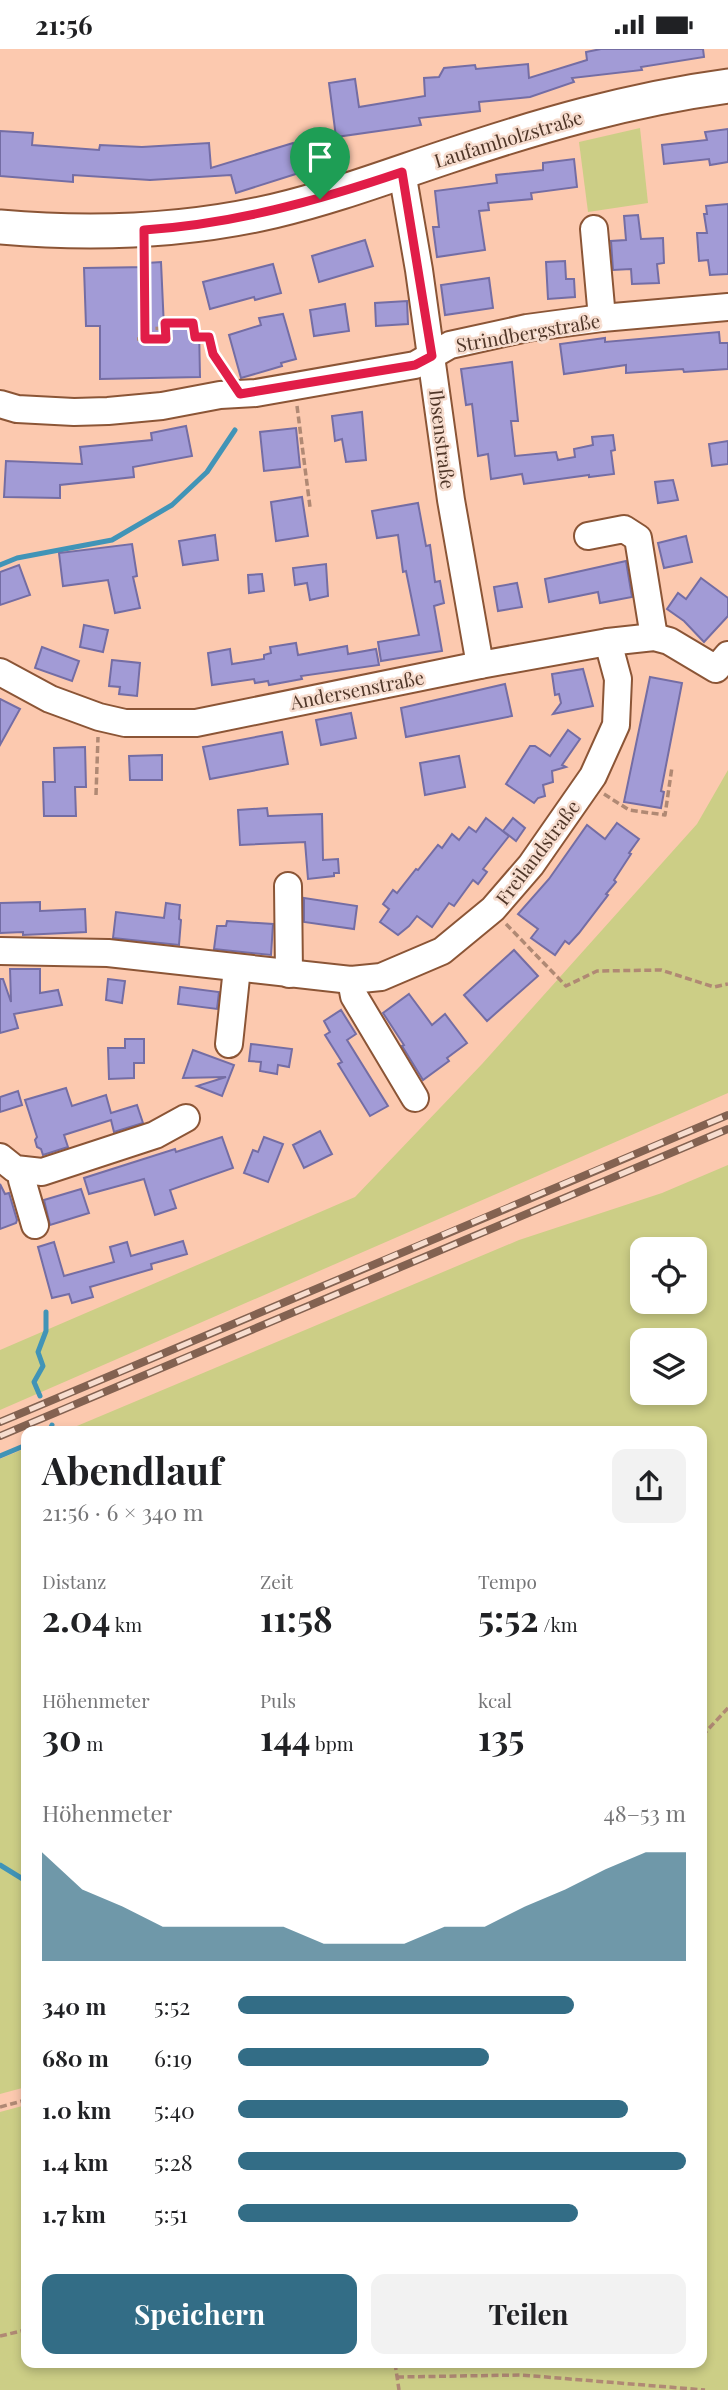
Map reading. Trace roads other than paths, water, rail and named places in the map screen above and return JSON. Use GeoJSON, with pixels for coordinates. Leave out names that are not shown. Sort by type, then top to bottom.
{"type":"FeatureCollection","features":[{"type":"Feature","properties":{"kind":"main road","name":"Laufamholzstraße"},"geometry":{"type":"LineString","coordinates":[[0,226],[63,231],[144,230],[214,222],[273,211],[599,110],[728,86]]}},
{"type":"Feature","properties":{"kind":"street","name":"Ibsenstraße"},"geometry":{"type":"LineString","coordinates":[[402,172],[432,356],[451,500],[480,665]]}},
{"type":"Feature","properties":{"kind":"street"},"geometry":{"type":"LineString","coordinates":[[594,229],[603,318]]}},
{"type":"Feature","properties":{"kind":"street","name":"Strindbergstraße"},"geometry":{"type":"LineString","coordinates":[[0,404],[41,411],[108,411],[294,387],[415,365],[450,345],[527,328],[728,307]]}},
{"type":"Feature","properties":{"kind":"street"},"geometry":{"type":"LineString","coordinates":[[588,536],[624,529],[638,538],[654,637]]}},
{"type":"Feature","properties":{"kind":"street","name":"Andersenstraße"},"geometry":{"type":"LineString","coordinates":[[0,671],[50,699],[99,717],[125,723],[196,723],[480,665],[608,642],[654,637],[722,662]]}},
{"type":"Feature","properties":{"kind":"street","name":"Freilandstraße"},"geometry":{"type":"LineString","coordinates":[[0,951],[108,953],[351,980],[381,977],[442,951],[493,909],[531,865],[588,784],[616,725],[618,679],[608,642]]}},
{"type":"Feature","properties":{"kind":"street"},"geometry":{"type":"LineString","coordinates":[[288,886],[289,974]]}},
{"type":"Feature","properties":{"kind":"street"},"geometry":{"type":"LineString","coordinates":[[229,1044],[237,968]]}},
{"type":"Feature","properties":{"kind":"street"},"geometry":{"type":"LineString","coordinates":[[351,980],[354,996],[415,1098]]}},
{"type":"Feature","properties":{"kind":"street"},"geometry":{"type":"LineString","coordinates":[[11,1164],[42,1173],[155,1135],[186,1118]]}},
{"type":"Feature","properties":{"kind":"street"},"geometry":{"type":"LineString","coordinates":[[11,1164],[22,1180],[35,1225]]}},
{"type":"Feature","properties":{"kind":"waterway"},"geometry":{"type":"LineString","coordinates":[[0,565],[17,558],[112,540],[172,505],[207,472],[235,430]]}},
{"type":"Feature","properties":{"kind":"waterway"},"geometry":{"type":"LineString","coordinates":[[40,1396],[34,1382],[43,1366],[38,1352],[46,1331],[46,1312]]}},
{"type":"Feature","properties":{"kind":"waterway"},"geometry":{"type":"LineString","coordinates":[[0,1456],[21,1447]]}},
{"type":"Feature","properties":{"kind":"waterway"},"geometry":{"type":"LineString","coordinates":[[0,1865],[21,1878]]}},
{"type":"Feature","properties":{"kind":"railway"},"geometry":{"type":"LineString","coordinates":[[0,1422],[728,1115]]}},
{"type":"Feature","properties":{"kind":"railway"},"geometry":{"type":"LineString","coordinates":[[24,1426],[728,1129]]}},
{"type":"Feature","properties":{"kind":"railway"},"geometry":{"type":"LineString","coordinates":[[0,1436],[21,1427]]}}]}
